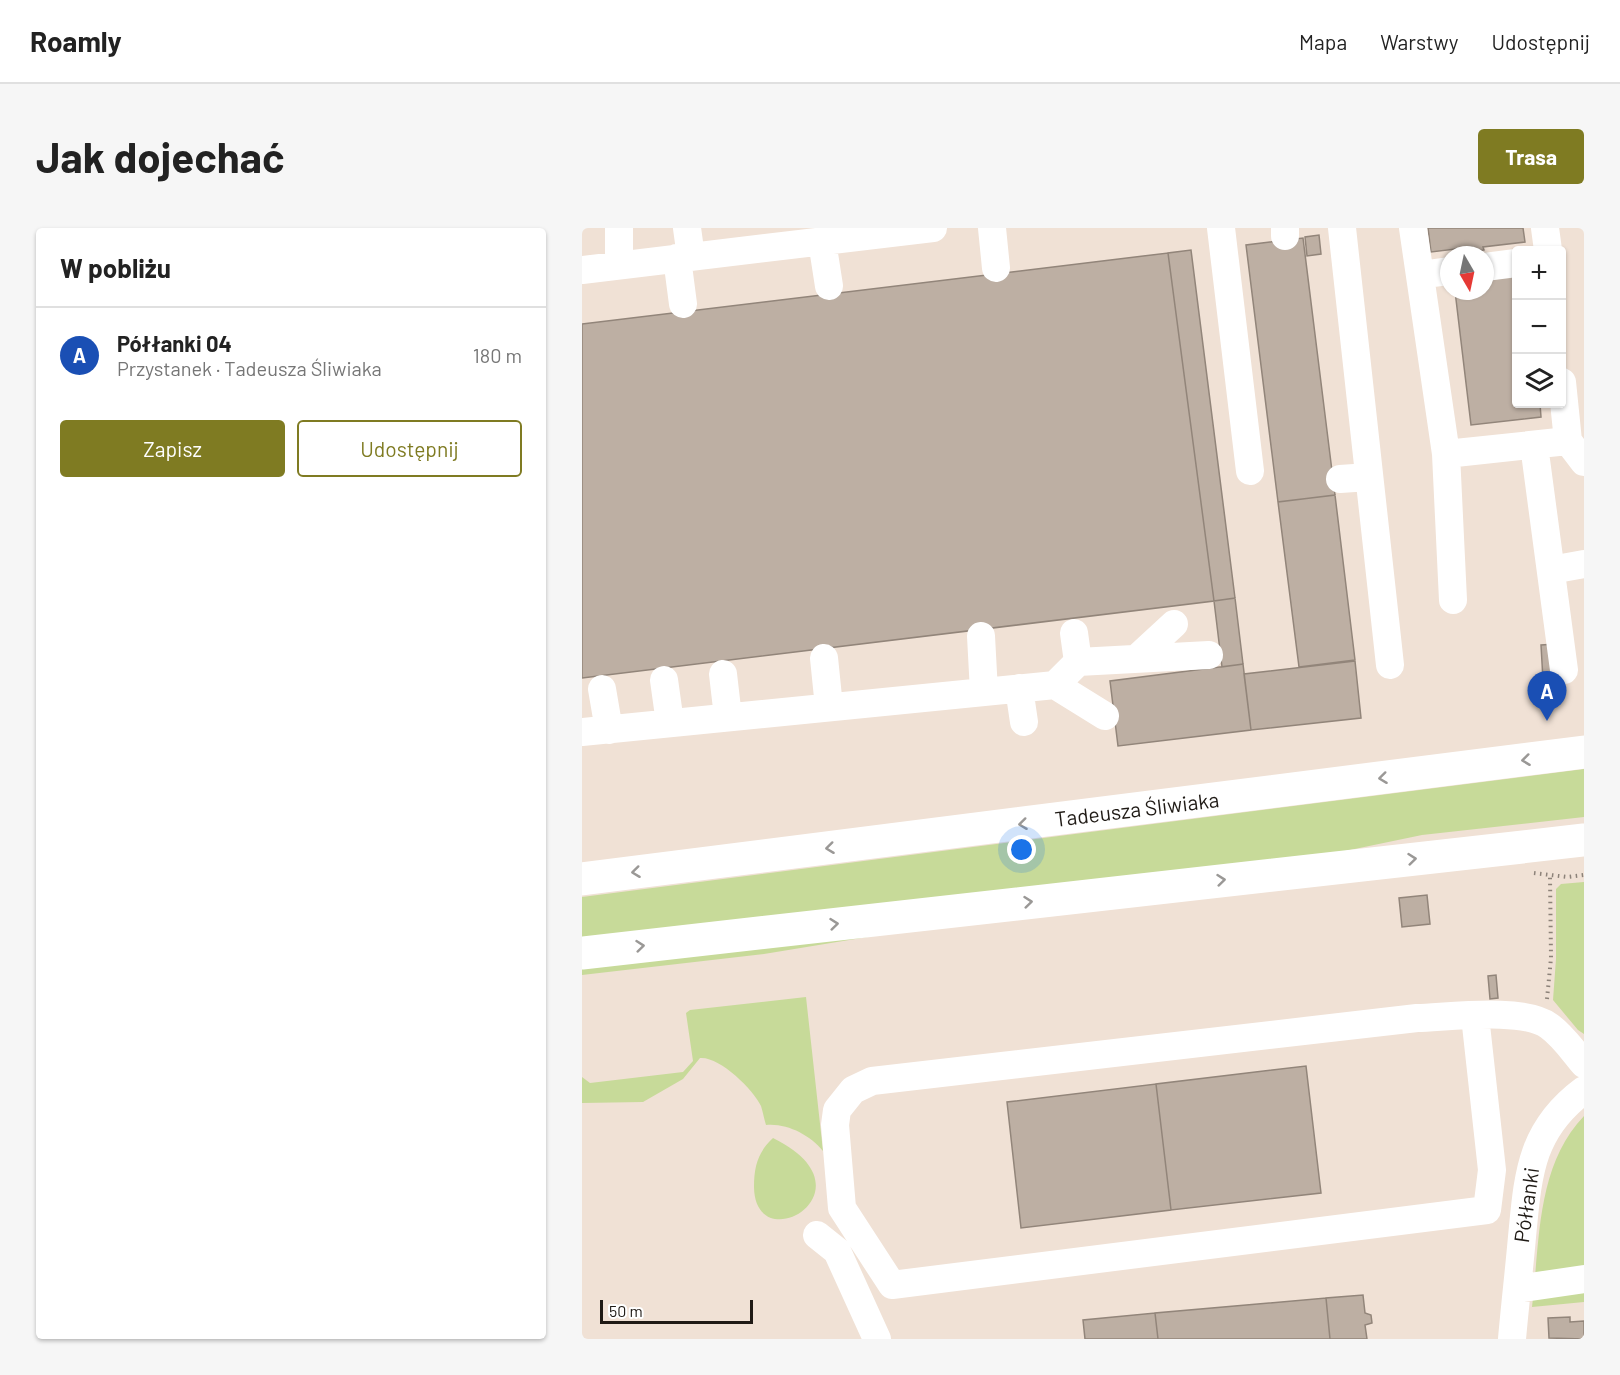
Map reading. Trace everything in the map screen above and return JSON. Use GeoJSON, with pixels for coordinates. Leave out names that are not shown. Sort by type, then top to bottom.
{"type":"FeatureCollection","features":[{"type":"Feature","properties":{"kind":"main road","name":"Tadeusza Śliwiaka"},"geometry":{"type":"LineString","coordinates":[[582,879],[1584,752]]}},
{"type":"Feature","properties":{"kind":"main road"},"geometry":{"type":"LineString","coordinates":[[582,953],[1584,840]]}},
{"type":"Feature","properties":{"kind":"street"},"geometry":{"type":"LineString","coordinates":[[619,228],[619,265]]}},
{"type":"Feature","properties":{"kind":"street"},"geometry":{"type":"LineString","coordinates":[[683,304],[687,228]]}},
{"type":"Feature","properties":{"kind":"street"},"geometry":{"type":"LineString","coordinates":[[582,270],[933,228]]}},
{"type":"Feature","properties":{"kind":"street"},"geometry":{"type":"LineString","coordinates":[[992,228],[996,268]]}},
{"type":"Feature","properties":{"kind":"street"},"geometry":{"type":"LineString","coordinates":[[1221,228],[1250,471]]}},
{"type":"Feature","properties":{"kind":"street"},"geometry":{"type":"LineString","coordinates":[[1342,228],[1390,666]]}},
{"type":"Feature","properties":{"kind":"street"},"geometry":{"type":"LineString","coordinates":[[1413,228],[1446,454],[1453,600]]}},
{"type":"Feature","properties":{"kind":"street"},"geometry":{"type":"LineString","coordinates":[[1545,228],[1547,246]]}},
{"type":"Feature","properties":{"kind":"street"},"geometry":{"type":"LineString","coordinates":[[822,241],[829,286]]}},
{"type":"Feature","properties":{"kind":"street"},"geometry":{"type":"LineString","coordinates":[[1494,266],[1512,264]]}},
{"type":"Feature","properties":{"kind":"street"},"geometry":{"type":"LineString","coordinates":[[1420,275],[1440,273]]}},
{"type":"Feature","properties":{"kind":"street"},"geometry":{"type":"LineString","coordinates":[[1446,454],[1534,445],[1576,452],[1566,402]]}},
{"type":"Feature","properties":{"kind":"street"},"geometry":{"type":"LineString","coordinates":[[1534,445],[1564,670]]}},
{"type":"Feature","properties":{"kind":"street"},"geometry":{"type":"LineString","coordinates":[[1340,479],[1370,477]]}},
{"type":"Feature","properties":{"kind":"street"},"geometry":{"type":"LineString","coordinates":[[1551,570],[1584,564]]}},
{"type":"Feature","properties":{"kind":"street"},"geometry":{"type":"LineString","coordinates":[[1136,659],[1174,624]]}},
{"type":"Feature","properties":{"kind":"street"},"geometry":{"type":"LineString","coordinates":[[1074,633],[1078,663]]}},
{"type":"Feature","properties":{"kind":"street"},"geometry":{"type":"LineString","coordinates":[[981,636],[984,692]]}},
{"type":"Feature","properties":{"kind":"street"},"geometry":{"type":"LineString","coordinates":[[1055,685],[1078,663],[1209,655]]}},
{"type":"Feature","properties":{"kind":"street"},"geometry":{"type":"LineString","coordinates":[[824,658],[829,707]]}},
{"type":"Feature","properties":{"kind":"street"},"geometry":{"type":"LineString","coordinates":[[723,674],[728,717]]}},
{"type":"Feature","properties":{"kind":"street"},"geometry":{"type":"LineString","coordinates":[[664,680],[670,723]]}},
{"type":"Feature","properties":{"kind":"street"},"geometry":{"type":"LineString","coordinates":[[602,689],[595,731],[1055,685],[1105,716]]}},
{"type":"Feature","properties":{"kind":"street"},"geometry":{"type":"LineString","coordinates":[[1019,688],[1024,722]]}},
{"type":"Feature","properties":{"kind":"street"},"geometry":{"type":"LineString","coordinates":[[1475,1016],[1492,1170],[1486,1210],[892,1285],[842,1208],[835,1125],[837,1110],[853,1090],[872,1081],[1417,1018],[1475,1016],[1532,1019],[1544,1023],[1564,1040],[1584,1064]]}},
{"type":"Feature","properties":{"kind":"street","name":"Półłanki"},"geometry":{"type":"LineString","coordinates":[[1512,1339],[1530,1165],[1543,1135],[1553,1120],[1584,1090]]}},
{"type":"Feature","properties":{"kind":"street"},"geometry":{"type":"LineString","coordinates":[[817,1234],[837,1251],[877,1339]]}},
{"type":"Feature","properties":{"kind":"street"},"geometry":{"type":"LineString","coordinates":[[1517,1289],[1584,1280]]}},
{"type":"Feature","properties":{"kind":"path"},"geometry":{"type":"LineString","coordinates":[[1547,999],[1551,958],[1550,876],[1584,875]]}},
{"type":"Feature","properties":{"kind":"green space"},"geometry":{"type":"Polygon","coordinates":[[[1584,769],[1584,817],[1422,835],[1297,861],[582,940],[582,897],[1584,769]]]}},
{"type":"Feature","properties":{"kind":"green space"},"geometry":{"type":"Polygon","coordinates":[[[1584,882],[1584,1034],[1553,1000],[1556,959],[1556,889],[1561,884],[1584,882]]]}},
{"type":"Feature","properties":{"kind":"green space"},"geometry":{"type":"Polygon","coordinates":[[[916,929],[764,954],[582,975],[582,964],[916,929]]]}},
{"type":"Feature","properties":{"kind":"green space"},"geometry":{"type":"Polygon","coordinates":[[[806,997],[823,1151],[798,1131],[782,1126],[766,1125],[761,1106],[751,1091],[726,1068],[708,1059],[700,1058],[683,1079],[643,1102],[582,1103],[582,1077],[590,1083],[683,1072],[693,1061],[686,1013],[690,1010],[806,997]]]}},
{"type":"Feature","properties":{"kind":"green space"},"geometry":{"type":"Polygon","coordinates":[[[1584,1116],[1584,1302],[1532,1307],[1539,1231],[1549,1181],[1568,1136],[1584,1116]]]}},
{"type":"Feature","properties":{"kind":"green space"},"geometry":{"type":"Polygon","coordinates":[[[773,1138],[803,1158],[815,1178],[814,1196],[804,1210],[788,1218],[772,1218],[759,1209],[754,1187],[758,1160],[773,1138]]]}},
{"type":"Feature","properties":{"kind":"building"},"geometry":{"type":"Polygon","coordinates":[[[1428,228],[1523,228],[1525,242],[1491,246],[1440,246],[1440,251],[1431,252],[1428,228]]]}},
{"type":"Feature","properties":{"kind":"building"},"geometry":{"type":"Polygon","coordinates":[[[1319,235],[1321,254],[1307,256],[1305,237],[1319,235]]]}},
{"type":"Feature","properties":{"kind":"building"},"geometry":{"type":"Polygon","coordinates":[[[1303,238],[1335,495],[1278,502],[1246,245],[1303,238]]]}},
{"type":"Feature","properties":{"kind":"building"},"geometry":{"type":"Polygon","coordinates":[[[1191,250],[1235,598],[1214,601],[1168,253],[1191,250]]]}},
{"type":"Feature","properties":{"kind":"building"},"geometry":{"type":"Polygon","coordinates":[[[1168,253],[1214,601],[582,678],[582,324],[1168,253]]]}},
{"type":"Feature","properties":{"kind":"building"},"geometry":{"type":"Polygon","coordinates":[[[1512,271],[1512,408],[1540,408],[1541,417],[1471,425],[1456,300],[1494,300],[1494,273],[1512,271]]]}},
{"type":"Feature","properties":{"kind":"building"},"geometry":{"type":"Polygon","coordinates":[[[1335,495],[1355,660],[1299,667],[1278,502],[1335,495]]]}},
{"type":"Feature","properties":{"kind":"building"},"geometry":{"type":"Polygon","coordinates":[[[1235,598],[1243,664],[1222,667],[1214,601],[1235,598]]]}},
{"type":"Feature","properties":{"kind":"building"},"geometry":{"type":"Polygon","coordinates":[[[1556,644],[1558,679],[1543,680],[1541,645],[1556,644]]]}},
{"type":"Feature","properties":{"kind":"building"},"geometry":{"type":"Polygon","coordinates":[[[1355,661],[1361,718],[1251,730],[1244,674],[1355,661]]]}},
{"type":"Feature","properties":{"kind":"building"},"geometry":{"type":"Polygon","coordinates":[[[1243,664],[1251,730],[1118,746],[1110,681],[1243,664]]]}},
{"type":"Feature","properties":{"kind":"building"},"geometry":{"type":"Polygon","coordinates":[[[1427,895],[1430,924],[1402,927],[1399,898],[1427,895]]]}},
{"type":"Feature","properties":{"kind":"building"},"geometry":{"type":"Polygon","coordinates":[[[1496,975],[1498,998],[1490,999],[1488,976],[1496,975]]]}},
{"type":"Feature","properties":{"kind":"building"},"geometry":{"type":"Polygon","coordinates":[[[1306,1066],[1321,1193],[1171,1210],[1156,1084],[1306,1066]]]}},
{"type":"Feature","properties":{"kind":"building"},"geometry":{"type":"Polygon","coordinates":[[[1156,1084],[1171,1210],[1021,1228],[1007,1102],[1156,1084]]]}},
{"type":"Feature","properties":{"kind":"building"},"geometry":{"type":"Polygon","coordinates":[[[1363,1295],[1365,1313],[1371,1315],[1372,1323],[1365,1325],[1367,1339],[1330,1339],[1326,1298],[1363,1295]]]}},
{"type":"Feature","properties":{"kind":"building"},"geometry":{"type":"Polygon","coordinates":[[[1326,1298],[1330,1339],[1158,1339],[1155,1313],[1326,1298]]]}},
{"type":"Feature","properties":{"kind":"building"},"geometry":{"type":"Polygon","coordinates":[[[1155,1313],[1158,1339],[1085,1339],[1083,1320],[1155,1313]]]}},
{"type":"Feature","properties":{"kind":"building"},"geometry":{"type":"Polygon","coordinates":[[[1570,1317],[1570,1322],[1584,1321],[1584,1339],[1549,1338],[1548,1318],[1570,1317]]]}},
{"type":"Feature","properties":{"kind":"place","name":"Półłanki 04"},"geometry":{"type":"Point","coordinates":[1547,721]}}]}
